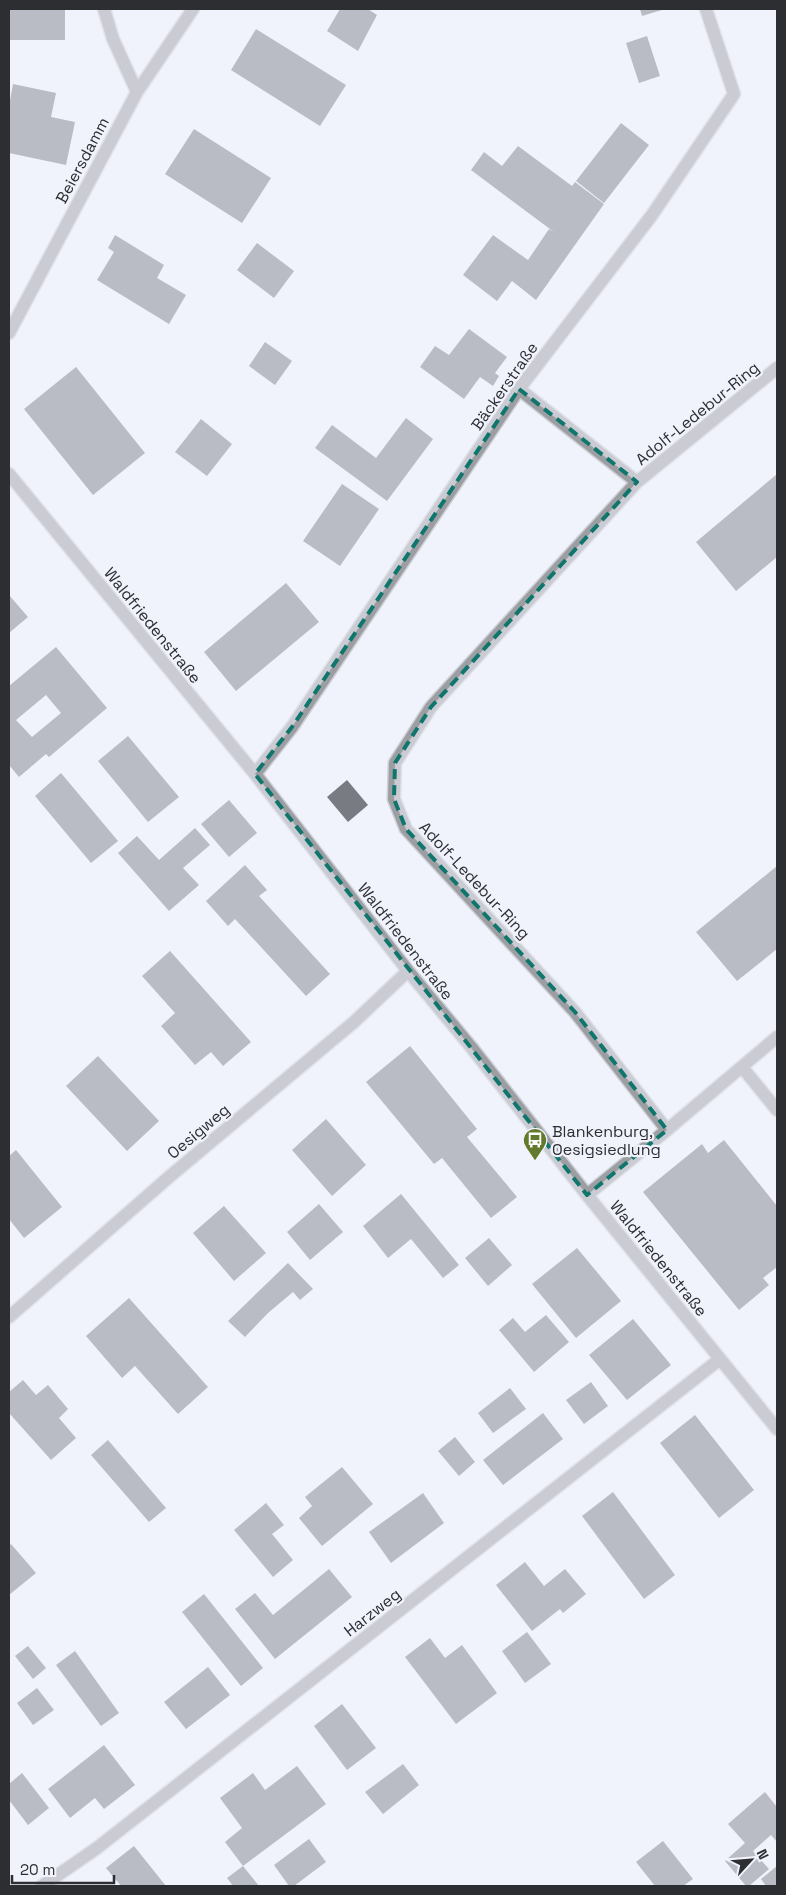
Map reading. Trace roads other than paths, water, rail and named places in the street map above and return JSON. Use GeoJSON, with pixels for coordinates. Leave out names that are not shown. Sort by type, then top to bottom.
{"type":"FeatureCollection","features":[{"type":"Feature","properties":{"kind":"street"},"geometry":{"type":"LineString","coordinates":[[104,9],[113,39],[137,92]]}},
{"type":"Feature","properties":{"kind":"street","name":"Beiersdamm"},"geometry":{"type":"LineString","coordinates":[[9,333],[137,92],[193,9]]}},
{"type":"Feature","properties":{"kind":"street","name":"Bäckerstraße"},"geometry":{"type":"LineString","coordinates":[[255,774],[292,727],[519,389],[652,215],[734,94],[706,9]]}},
{"type":"Feature","properties":{"kind":"street","name":"Adolf-Ledebur-Ring"},"geometry":{"type":"LineString","coordinates":[[667,1130],[575,1012],[406,829],[394,799],[395,763],[431,707],[637,482],[777,368]]}},
{"type":"Feature","properties":{"kind":"street","name":"Adolf-Ledebur-Ring"},"geometry":{"type":"LineString","coordinates":[[519,389],[637,482]]}},
{"type":"Feature","properties":{"kind":"street","name":"Waldfriedenstraße"},"geometry":{"type":"LineString","coordinates":[[9,474],[255,774],[408,971],[777,1429]]}},
{"type":"Feature","properties":{"kind":"street","name":"Oesigweg"},"geometry":{"type":"LineString","coordinates":[[9,1317],[169,1177],[354,1022],[408,971]]}},
{"type":"Feature","properties":{"kind":"street"},"geometry":{"type":"LineString","coordinates":[[587,1195],[777,1037]]}},
{"type":"Feature","properties":{"kind":"street"},"geometry":{"type":"LineString","coordinates":[[742,1067],[777,1110]]}},
{"type":"Feature","properties":{"kind":"street","name":"Harzweg"},"geometry":{"type":"LineString","coordinates":[[42,1886],[97,1848],[720,1359]]}},
{"type":"Feature","properties":{"kind":"place","name":"Blankenburg, Oesigsiedlung"},"geometry":{"type":"Point","coordinates":[535,1161]}}]}
